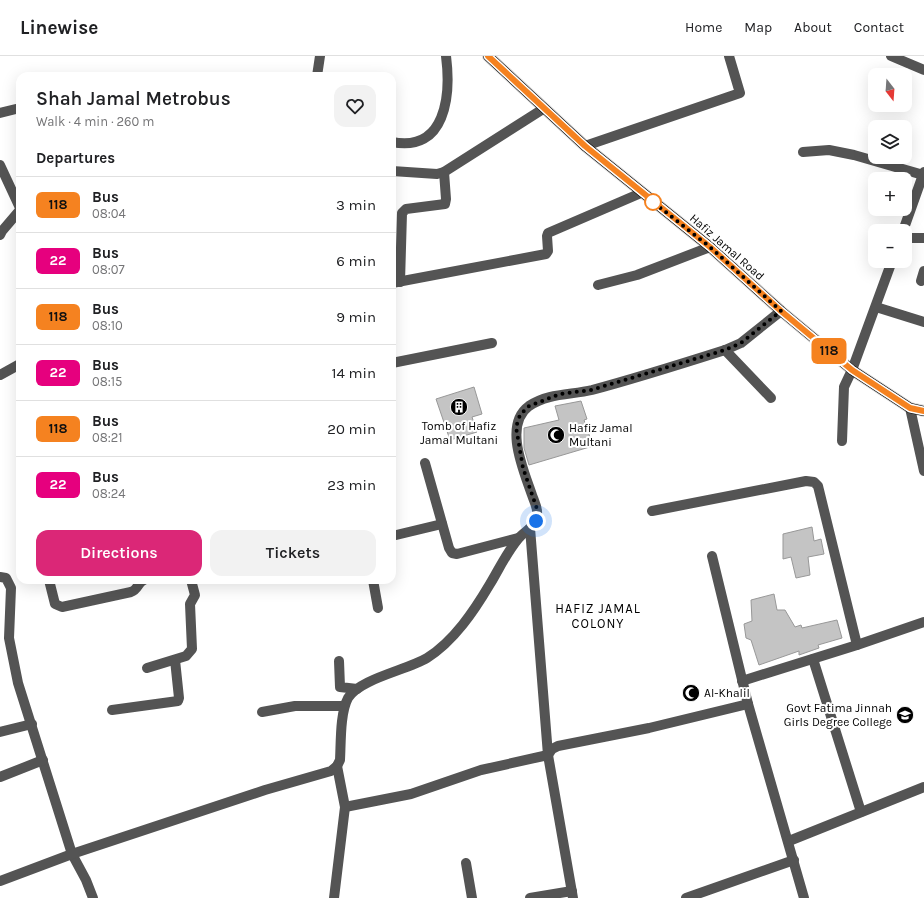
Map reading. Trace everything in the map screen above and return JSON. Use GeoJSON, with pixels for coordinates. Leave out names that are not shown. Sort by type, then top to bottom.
{"type":"FeatureCollection","features":[{"type":"Feature","properties":{"kind":"main road","name":"Hafiz Jamal Road"},"geometry":{"type":"LineString","coordinates":[[488,56],[543,109],[585,146],[641,193],[710,247],[781,311],[852,370],[910,408],[924,411]]}},
{"type":"Feature","properties":{"kind":"street"},"geometry":{"type":"LineString","coordinates":[[318,72],[320,56]]}},
{"type":"Feature","properties":{"kind":"street"},"geometry":{"type":"LineString","coordinates":[[396,142],[413,144],[422,141],[435,130],[448,97],[449,84],[446,56]]}},
{"type":"Feature","properties":{"kind":"street"},"geometry":{"type":"LineString","coordinates":[[585,146],[740,93],[729,56]]}},
{"type":"Feature","properties":{"kind":"street"},"geometry":{"type":"LineString","coordinates":[[891,56],[924,70]]}},
{"type":"Feature","properties":{"kind":"street"},"geometry":{"type":"LineString","coordinates":[[0,113],[16,109]]}},
{"type":"Feature","properties":{"kind":"street"},"geometry":{"type":"LineString","coordinates":[[396,170],[436,174],[444,172],[543,109]]}},
{"type":"Feature","properties":{"kind":"street"},"geometry":{"type":"LineString","coordinates":[[803,152],[829,150],[923,173],[905,224]]}},
{"type":"Feature","properties":{"kind":"street"},"geometry":{"type":"LineString","coordinates":[[0,165],[16,200]]}},
{"type":"Feature","properties":{"kind":"street"},"geometry":{"type":"LineString","coordinates":[[444,172],[445,204],[406,208],[402,213],[396,282],[546,254],[548,251],[548,233],[641,193]]}},
{"type":"Feature","properties":{"kind":"street"},"geometry":{"type":"LineString","coordinates":[[0,235],[16,214]]}},
{"type":"Feature","properties":{"kind":"street"},"geometry":{"type":"LineString","coordinates":[[912,238],[924,238]]}},
{"type":"Feature","properties":{"kind":"street"},"geometry":{"type":"LineString","coordinates":[[598,284],[637,275],[710,247]]}},
{"type":"Feature","properties":{"kind":"street"},"geometry":{"type":"LineString","coordinates":[[842,441],[844,387],[852,370],[890,268]]}},
{"type":"Feature","properties":{"kind":"street"},"geometry":{"type":"LineString","coordinates":[[876,307],[924,322]]}},
{"type":"Feature","properties":{"kind":"street"},"geometry":{"type":"LineString","coordinates":[[0,881],[72,854],[265,790],[322,775],[337,766],[340,760],[344,706],[349,696],[357,689],[426,659],[446,642],[472,614],[518,538],[536,521],[538,512],[523,468],[516,427],[520,415],[529,406],[560,394],[591,390],[725,350],[741,343],[781,311]]}},
{"type":"Feature","properties":{"kind":"street"},"geometry":{"type":"LineString","coordinates":[[396,362],[492,342]]}},
{"type":"Feature","properties":{"kind":"street"},"geometry":{"type":"LineString","coordinates":[[725,350],[770,398]]}},
{"type":"Feature","properties":{"kind":"street"},"geometry":{"type":"LineString","coordinates":[[0,374],[16,366]]}},
{"type":"Feature","properties":{"kind":"street"},"geometry":{"type":"LineString","coordinates":[[910,408],[924,471]]}},
{"type":"Feature","properties":{"kind":"street"},"geometry":{"type":"LineString","coordinates":[[425,463],[449,548],[452,553],[457,554],[518,538]]}},
{"type":"Feature","properties":{"kind":"street"},"geometry":{"type":"LineString","coordinates":[[652,511],[806,481],[814,482],[818,486],[829,525],[857,645]]}},
{"type":"Feature","properties":{"kind":"street"},"geometry":{"type":"LineString","coordinates":[[396,535],[442,524]]}},
{"type":"Feature","properties":{"kind":"street"},"geometry":{"type":"LineString","coordinates":[[530,528],[548,755],[573,894],[530,898]]}},
{"type":"Feature","properties":{"kind":"street"},"geometry":{"type":"LineString","coordinates":[[712,556],[748,704],[789,841],[804,898]]}},
{"type":"Feature","properties":{"kind":"street"},"geometry":{"type":"LineString","coordinates":[[0,577],[6,578],[11,588],[5,609],[18,683],[72,854],[86,880],[93,898]]}},
{"type":"Feature","properties":{"kind":"street"},"geometry":{"type":"LineString","coordinates":[[50,584],[55,604],[62,607],[131,592],[136,589],[139,584]]}},
{"type":"Feature","properties":{"kind":"street"},"geometry":{"type":"LineString","coordinates":[[148,668],[186,656],[192,649],[190,604],[195,595],[192,584]]}},
{"type":"Feature","properties":{"kind":"street"},"geometry":{"type":"LineString","coordinates":[[374,584],[378,608]]}},
{"type":"Feature","properties":{"kind":"street"},"geometry":{"type":"LineString","coordinates":[[742,681],[857,645],[924,622]]}},
{"type":"Feature","properties":{"kind":"street"},"geometry":{"type":"LineString","coordinates":[[813,659],[861,812]]}},
{"type":"Feature","properties":{"kind":"street"},"geometry":{"type":"LineString","coordinates":[[112,710],[178,701],[179,698],[175,660]]}},
{"type":"Feature","properties":{"kind":"street"},"geometry":{"type":"LineString","coordinates":[[339,661],[340,687],[357,689]]}},
{"type":"Feature","properties":{"kind":"street"},"geometry":{"type":"LineString","coordinates":[[345,807],[411,794],[481,770],[548,755],[552,749],[558,746],[649,728],[748,704]]}},
{"type":"Feature","properties":{"kind":"street"},"geometry":{"type":"LineString","coordinates":[[262,712],[295,706],[344,706]]}},
{"type":"Feature","properties":{"kind":"street"},"geometry":{"type":"LineString","coordinates":[[0,732],[32,724]]}},
{"type":"Feature","properties":{"kind":"street"},"geometry":{"type":"LineString","coordinates":[[0,777],[43,760]]}},
{"type":"Feature","properties":{"kind":"street"},"geometry":{"type":"LineString","coordinates":[[334,898],[345,807],[337,766]]}},
{"type":"Feature","properties":{"kind":"street"},"geometry":{"type":"LineString","coordinates":[[789,841],[924,787]]}},
{"type":"Feature","properties":{"kind":"street"},"geometry":{"type":"LineString","coordinates":[[686,898],[794,860]]}},
{"type":"Feature","properties":{"kind":"street"},"geometry":{"type":"LineString","coordinates":[[466,863],[472,898]]}},
{"type":"Feature","properties":{"kind":"building","name":"Tomb of Hafiz Jamal Multani"},"geometry":{"type":"Polygon","coordinates":[[[474,387],[482,414],[472,417],[477,432],[450,440],[436,399],[474,387]]]}},
{"type":"Feature","properties":{"kind":"building","name":"Hafiz Jamal Multani"},"geometry":{"type":"Polygon","coordinates":[[[581,401],[587,419],[584,420],[593,446],[529,465],[524,448],[524,428],[559,420],[555,406],[581,401]]]}},
{"type":"Feature","properties":{"kind":"building"},"geometry":{"type":"Polygon","coordinates":[[[812,527],[814,541],[821,539],[824,554],[808,557],[810,575],[796,578],[791,557],[783,559],[783,534],[812,527]]]}},
{"type":"Feature","properties":{"kind":"building"},"geometry":{"type":"Polygon","coordinates":[[[774,594],[777,610],[785,610],[795,627],[801,625],[802,628],[837,620],[842,638],[818,645],[819,648],[799,655],[799,651],[759,665],[751,640],[746,638],[744,624],[752,621],[751,600],[774,594]]]}},
{"type":"Feature","properties":{"kind":"bus line","name":"118"},"geometry":{"type":"LineString","coordinates":[[488,56],[543,109],[585,146],[641,193],[710,247],[781,311],[852,370],[910,408],[924,411]]}},
{"type":"Feature","properties":{"kind":"place","name":"Tomb of Hafiz Jamal Multani"},"geometry":{"type":"Point","coordinates":[459,407]}},
{"type":"Feature","properties":{"kind":"place","name":"Hafiz Jamal Multani"},"geometry":{"type":"Point","coordinates":[556,435]}},
{"type":"Feature","properties":{"kind":"place","name":"Al-Khalil"},"geometry":{"type":"Point","coordinates":[691,693]}},
{"type":"Feature","properties":{"kind":"place","name":"Govt Fatima Jinnah Girls Degree College"},"geometry":{"type":"Point","coordinates":[905,715]}},
{"type":"Feature","properties":{"kind":"district","name":"HAFIZ JAMAL COLONY"},"geometry":{"type":"Point","coordinates":[598,616]}},
{"type":"Feature","properties":{"kind":"route"},"geometry":{"type":"LineString","coordinates":[[536,521],[538,512],[523,468],[517,444],[516,427],[520,415],[529,406],[560,394],[591,390],[725,350],[741,343],[781,311],[710,247],[653,202]]}}]}
